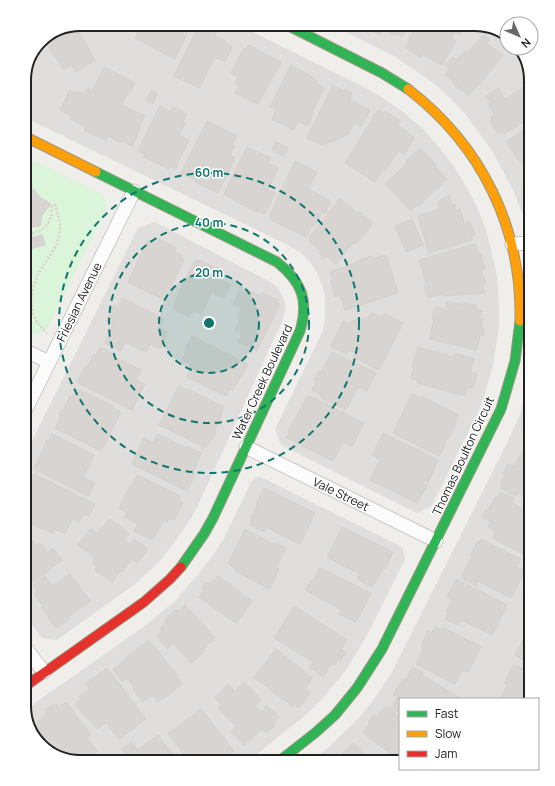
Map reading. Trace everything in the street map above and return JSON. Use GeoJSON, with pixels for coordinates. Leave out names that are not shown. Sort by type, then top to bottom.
{"type":"FeatureCollection","features":[{"type":"Feature","properties":{"kind":"street","name":"Thomas Boulton Circuit"},"geometry":{"type":"LineString","coordinates":[[287,755],[326,723],[357,689],[382,649],[491,431],[501,408],[515,361],[520,311],[518,280],[512,244],[503,214],[494,192],[482,170],[465,146],[438,114],[406,88],[380,72],[299,31]]}},
{"type":"Feature","properties":{"kind":"street","name":"Water Creek Boulevard"},"geometry":{"type":"LineString","coordinates":[[31,140],[277,262],[292,275],[298,283],[304,302],[303,321],[246,447],[204,534],[182,566],[144,602],[31,682]]}},
{"type":"Feature","properties":{"kind":"street","name":"Friesian Avenue"},"geometry":{"type":"LineString","coordinates":[[31,398],[134,191]]}},
{"type":"Feature","properties":{"kind":"street"},"geometry":{"type":"LineString","coordinates":[[512,244],[524,243]]}},
{"type":"Feature","properties":{"kind":"street"},"geometry":{"type":"LineString","coordinates":[[31,353],[49,362]]}},
{"type":"Feature","properties":{"kind":"street","name":"Vale Street"},"geometry":{"type":"LineString","coordinates":[[246,447],[436,542]]}},
{"type":"Feature","properties":{"kind":"street"},"geometry":{"type":"LineString","coordinates":[[31,655],[44,672]]}},
{"type":"Feature","properties":{"kind":"path"},"geometry":{"type":"LineString","coordinates":[[31,233],[45,228],[50,220],[52,206],[55,205],[60,226],[60,236],[54,250],[36,280],[32,297],[34,317],[50,337]]}},
{"type":"Feature","properties":{"kind":"shaded area"},"geometry":{"type":"Polygon","coordinates":[[[80,31],[250,31],[362,86],[383,98],[422,128],[438,146],[453,165],[466,186],[477,207],[486,230],[497,277],[499,326],[493,366],[482,404],[431,507],[417,513],[281,445],[275,429],[323,330],[325,319],[325,296],[317,273],[310,262],[301,253],[290,246],[31,120],[31,77],[36,58],[41,50],[48,43],[64,34],[80,31]]]}},
{"type":"Feature","properties":{"kind":"shaded area"},"geometry":{"type":"Polygon","coordinates":[[[344,31],[478,31],[491,34],[499,38],[499,56],[517,56],[524,74],[524,214],[493,152],[466,115],[432,82],[394,56],[344,31]]]}},
{"type":"Feature","properties":{"kind":"shaded area"},"geometry":{"type":"Polygon","coordinates":[[[155,222],[272,283],[278,288],[282,295],[285,303],[285,311],[283,319],[199,503],[191,519],[171,547],[160,561],[135,584],[57,640],[42,638],[31,624],[31,443],[138,228],[155,222]]]}},
{"type":"Feature","properties":{"kind":"shaded area"},"geometry":{"type":"Polygon","coordinates":[[[524,401],[524,698],[399,698],[399,755],[318,755],[329,747],[360,717],[391,674],[519,417],[524,401]]]}},
{"type":"Feature","properties":{"kind":"shaded area"},"geometry":{"type":"Polygon","coordinates":[[[256,477],[261,477],[402,547],[405,559],[367,635],[347,669],[308,713],[256,755],[77,755],[58,750],[53,747],[43,738],[35,725],[31,712],[31,706],[142,628],[174,602],[201,571],[224,538],[251,482],[256,477]]]}},
{"type":"Feature","properties":{"kind":"green space"},"geometry":{"type":"Polygon","coordinates":[[[31,159],[101,194],[106,205],[105,212],[47,329],[35,335],[31,333],[31,159]]]}},
{"type":"Feature","properties":{"kind":"building"},"geometry":{"type":"Polygon","coordinates":[[[81,31],[79,33],[95,60],[76,72],[71,65],[64,70],[47,44],[64,34],[81,31]]]}},
{"type":"Feature","properties":{"kind":"building"},"geometry":{"type":"Polygon","coordinates":[[[138,31],[189,31],[185,35],[186,36],[175,59],[135,38],[138,31]]]}},
{"type":"Feature","properties":{"kind":"building"},"geometry":{"type":"Polygon","coordinates":[[[196,31],[216,32],[215,36],[232,47],[225,62],[215,57],[199,88],[174,76],[196,31]]]}},
{"type":"Feature","properties":{"kind":"building"},"geometry":{"type":"Polygon","coordinates":[[[372,31],[382,31],[379,35],[372,31]]]}},
{"type":"Feature","properties":{"kind":"building"},"geometry":{"type":"Polygon","coordinates":[[[386,31],[405,31],[402,37],[396,33],[395,36],[386,31]]]}},
{"type":"Feature","properties":{"kind":"building"},"geometry":{"type":"Polygon","coordinates":[[[414,31],[462,31],[460,35],[455,32],[451,38],[456,41],[442,65],[423,54],[421,57],[406,48],[409,43],[407,42],[414,31]]]}},
{"type":"Feature","properties":{"kind":"building"},"geometry":{"type":"Polygon","coordinates":[[[484,35],[490,40],[487,43],[499,52],[499,56],[502,56],[469,96],[445,75],[449,68],[446,65],[453,57],[457,60],[465,51],[467,53],[484,35]]]}},
{"type":"Feature","properties":{"kind":"building"},"geometry":{"type":"Polygon","coordinates":[[[248,45],[281,62],[258,104],[235,93],[239,86],[235,83],[238,77],[231,73],[244,48],[247,49],[248,45]]]}},
{"type":"Feature","properties":{"kind":"building"},"geometry":{"type":"Polygon","coordinates":[[[291,65],[315,79],[316,83],[324,88],[312,113],[313,114],[308,126],[298,121],[294,130],[272,119],[276,110],[270,107],[291,65]]]}},
{"type":"Feature","properties":{"kind":"building"},"geometry":{"type":"Polygon","coordinates":[[[104,67],[135,83],[121,105],[145,116],[139,126],[141,127],[132,146],[108,136],[106,141],[84,130],[86,127],[71,119],[72,117],[60,110],[70,90],[75,93],[77,91],[84,94],[87,88],[92,91],[104,67]]]}},
{"type":"Feature","properties":{"kind":"building"},"geometry":{"type":"Polygon","coordinates":[[[333,85],[344,91],[345,89],[352,93],[350,100],[370,110],[361,126],[355,122],[348,134],[322,145],[307,138],[333,85]]]}},
{"type":"Feature","properties":{"kind":"building"},"geometry":{"type":"Polygon","coordinates":[[[524,87],[524,121],[504,134],[502,131],[498,134],[490,121],[492,120],[490,118],[495,115],[488,104],[491,103],[486,96],[498,88],[505,99],[524,87]]]}},
{"type":"Feature","properties":{"kind":"building"},"geometry":{"type":"Polygon","coordinates":[[[151,91],[157,94],[153,104],[146,101],[151,91]]]}},
{"type":"Feature","properties":{"kind":"building"},"geometry":{"type":"Polygon","coordinates":[[[160,106],[171,112],[173,107],[187,114],[183,122],[185,123],[179,135],[189,140],[176,169],[170,166],[169,169],[144,157],[145,154],[138,151],[160,106]]]}},
{"type":"Feature","properties":{"kind":"building"},"geometry":{"type":"Polygon","coordinates":[[[378,110],[383,113],[385,111],[400,121],[397,125],[414,138],[404,155],[399,151],[375,182],[345,163],[378,110]]]}},
{"type":"Feature","properties":{"kind":"building"},"geometry":{"type":"Polygon","coordinates":[[[207,121],[237,136],[232,145],[235,146],[230,155],[235,158],[218,193],[195,182],[196,180],[181,173],[207,121]]]}},
{"type":"Feature","properties":{"kind":"building"},"geometry":{"type":"Polygon","coordinates":[[[524,130],[524,167],[506,142],[524,130]]]}},
{"type":"Feature","properties":{"kind":"building"},"geometry":{"type":"Polygon","coordinates":[[[276,142],[288,148],[284,156],[272,150],[276,142]]]}},
{"type":"Feature","properties":{"kind":"building"},"geometry":{"type":"Polygon","coordinates":[[[247,147],[271,158],[268,163],[278,168],[268,190],[275,193],[265,214],[257,210],[257,212],[224,194],[247,147]]]}},
{"type":"Feature","properties":{"kind":"building"},"geometry":{"type":"Polygon","coordinates":[[[420,148],[434,162],[436,165],[435,166],[447,179],[418,206],[417,204],[411,211],[385,184],[420,148]]]}},
{"type":"Feature","properties":{"kind":"building"},"geometry":{"type":"Polygon","coordinates":[[[295,161],[317,172],[308,189],[331,201],[325,214],[317,210],[316,213],[321,215],[314,226],[312,225],[306,237],[271,220],[272,218],[269,217],[295,161]]]}},
{"type":"Feature","properties":{"kind":"building"},"geometry":{"type":"Polygon","coordinates":[[[33,189],[41,198],[51,204],[42,215],[40,226],[31,227],[31,191],[33,189]]]}},
{"type":"Feature","properties":{"kind":"building"},"geometry":{"type":"Polygon","coordinates":[[[449,195],[452,205],[455,204],[456,211],[460,209],[464,223],[470,221],[475,235],[471,236],[472,240],[429,253],[418,216],[440,209],[438,202],[449,195]]]}},
{"type":"Feature","properties":{"kind":"building"},"geometry":{"type":"Polygon","coordinates":[[[340,199],[358,213],[360,212],[373,223],[357,243],[354,242],[336,264],[327,256],[325,258],[319,253],[321,250],[308,240],[340,199]]]}},
{"type":"Feature","properties":{"kind":"building"},"geometry":{"type":"Polygon","coordinates":[[[412,219],[423,245],[406,252],[395,226],[412,219]]]}},
{"type":"Feature","properties":{"kind":"building"},"geometry":{"type":"Polygon","coordinates":[[[42,235],[45,245],[31,249],[31,238],[42,235]]]}},
{"type":"Feature","properties":{"kind":"building"},"geometry":{"type":"Polygon","coordinates":[[[159,239],[176,248],[174,252],[182,256],[181,259],[184,260],[166,297],[164,296],[163,299],[128,282],[148,240],[156,244],[159,239]]]}},
{"type":"Feature","properties":{"kind":"building"},"geometry":{"type":"Polygon","coordinates":[[[475,244],[478,254],[481,254],[485,269],[481,270],[486,284],[482,286],[485,293],[442,296],[442,294],[428,298],[424,286],[427,285],[419,260],[475,244]]]}},
{"type":"Feature","properties":{"kind":"building"},"geometry":{"type":"Polygon","coordinates":[[[386,255],[398,293],[345,310],[340,295],[335,297],[331,281],[333,280],[330,272],[357,263],[357,261],[371,256],[372,259],[386,255]]]}},
{"type":"Feature","properties":{"kind":"building"},"geometry":{"type":"Polygon","coordinates":[[[195,260],[198,262],[199,260],[222,271],[219,279],[231,285],[224,298],[212,292],[201,314],[193,310],[189,317],[173,309],[175,301],[195,260]]]}},
{"type":"Feature","properties":{"kind":"building"},"geometry":{"type":"Polygon","coordinates":[[[240,291],[250,294],[251,291],[260,296],[262,293],[277,300],[280,304],[257,351],[238,342],[242,334],[235,330],[240,320],[237,319],[242,308],[233,304],[240,291]]]}},
{"type":"Feature","properties":{"kind":"building"},"geometry":{"type":"Polygon","coordinates":[[[122,298],[164,319],[159,328],[168,332],[160,349],[150,344],[146,352],[125,342],[121,351],[105,343],[113,324],[106,321],[114,305],[118,307],[122,298]]]}},
{"type":"Feature","properties":{"kind":"building"},"geometry":{"type":"Polygon","coordinates":[[[447,301],[464,305],[464,303],[476,305],[475,309],[482,311],[480,318],[483,319],[481,328],[484,328],[483,336],[480,335],[477,350],[429,339],[434,319],[432,319],[435,307],[445,309],[447,301]]]}},
{"type":"Feature","properties":{"kind":"building"},"geometry":{"type":"Polygon","coordinates":[[[372,313],[382,318],[384,313],[403,323],[379,370],[353,357],[355,353],[349,350],[347,354],[331,346],[343,321],[350,324],[352,321],[369,317],[372,313]]]}},
{"type":"Feature","properties":{"kind":"building"},"geometry":{"type":"Polygon","coordinates":[[[192,336],[248,364],[233,390],[230,389],[226,396],[187,377],[191,364],[182,360],[192,336]]]}},
{"type":"Feature","properties":{"kind":"building"},"geometry":{"type":"Polygon","coordinates":[[[100,347],[114,354],[113,356],[141,370],[136,380],[145,384],[132,410],[77,382],[86,366],[88,367],[94,354],[96,355],[100,347]]]}},
{"type":"Feature","properties":{"kind":"building"},"geometry":{"type":"Polygon","coordinates":[[[418,347],[453,357],[455,353],[474,359],[470,372],[477,374],[473,388],[467,387],[465,396],[418,383],[419,381],[411,378],[414,367],[412,367],[418,347]]]}},
{"type":"Feature","properties":{"kind":"building"},"geometry":{"type":"Polygon","coordinates":[[[332,352],[376,373],[367,391],[358,387],[346,410],[321,398],[322,395],[312,390],[317,381],[314,380],[319,371],[321,372],[332,352]]]}},
{"type":"Feature","properties":{"kind":"building"},"geometry":{"type":"Polygon","coordinates":[[[179,386],[224,407],[220,415],[222,416],[214,431],[216,432],[206,448],[159,425],[179,386]]]}},
{"type":"Feature","properties":{"kind":"building"},"geometry":{"type":"Polygon","coordinates":[[[77,389],[113,406],[112,408],[121,412],[101,451],[55,428],[61,416],[59,415],[61,410],[63,411],[70,396],[72,397],[77,389]]]}},
{"type":"Feature","properties":{"kind":"building"},"geometry":{"type":"Polygon","coordinates":[[[412,394],[421,398],[422,397],[458,415],[454,424],[456,424],[448,439],[446,438],[444,442],[446,443],[439,456],[393,433],[412,394]]]}},
{"type":"Feature","properties":{"kind":"building"},"geometry":{"type":"Polygon","coordinates":[[[308,395],[364,423],[352,446],[343,442],[333,461],[287,438],[288,432],[308,395]]]}},
{"type":"Feature","properties":{"kind":"building"},"geometry":{"type":"Polygon","coordinates":[[[383,433],[438,460],[428,483],[424,481],[422,484],[427,486],[417,503],[370,480],[380,460],[372,455],[383,433]]]}},
{"type":"Feature","properties":{"kind":"building"},"geometry":{"type":"Polygon","coordinates":[[[52,434],[94,455],[83,477],[95,483],[88,496],[34,469],[47,440],[49,441],[52,434]]]}},
{"type":"Feature","properties":{"kind":"building"},"geometry":{"type":"Polygon","coordinates":[[[158,434],[186,448],[187,446],[201,453],[193,473],[195,475],[187,491],[132,464],[144,438],[153,443],[158,434]]]}},
{"type":"Feature","properties":{"kind":"building"},"geometry":{"type":"Polygon","coordinates":[[[524,449],[524,496],[518,493],[516,496],[501,488],[503,484],[501,483],[505,475],[503,474],[508,464],[514,466],[524,449]]]}},
{"type":"Feature","properties":{"kind":"building"},"geometry":{"type":"Polygon","coordinates":[[[34,474],[95,504],[89,516],[84,514],[79,522],[72,519],[65,534],[55,529],[53,533],[31,524],[31,479],[34,474]]]}},
{"type":"Feature","properties":{"kind":"building"},"geometry":{"type":"Polygon","coordinates":[[[137,475],[180,496],[178,501],[183,503],[174,520],[170,518],[167,522],[164,521],[152,540],[134,531],[138,524],[124,517],[127,512],[119,508],[137,475]]]}},
{"type":"Feature","properties":{"kind":"building"},"geometry":{"type":"Polygon","coordinates":[[[264,488],[315,513],[300,544],[266,527],[264,532],[250,525],[253,518],[251,517],[264,488]]]}},
{"type":"Feature","properties":{"kind":"building"},"geometry":{"type":"Polygon","coordinates":[[[501,492],[514,498],[512,503],[524,509],[524,554],[492,538],[496,531],[488,527],[491,522],[482,517],[486,509],[488,510],[495,497],[497,498],[501,492]]]}},
{"type":"Feature","properties":{"kind":"building"},"geometry":{"type":"Polygon","coordinates":[[[110,519],[129,534],[124,540],[130,545],[134,539],[148,549],[137,563],[132,559],[112,582],[95,570],[97,567],[92,563],[95,558],[78,545],[91,529],[97,534],[110,519]]]}},
{"type":"Feature","properties":{"kind":"building"},"geometry":{"type":"Polygon","coordinates":[[[342,527],[393,552],[385,569],[383,569],[372,587],[357,579],[360,574],[327,557],[342,527]]]}},
{"type":"Feature","properties":{"kind":"building"},"geometry":{"type":"Polygon","coordinates":[[[245,529],[273,544],[274,543],[286,548],[276,568],[279,569],[270,589],[235,571],[236,568],[228,564],[245,529]]]}},
{"type":"Feature","properties":{"kind":"building"},"geometry":{"type":"Polygon","coordinates":[[[31,539],[37,546],[40,543],[47,553],[53,548],[62,560],[31,584],[31,539]]]}},
{"type":"Feature","properties":{"kind":"building"},"geometry":{"type":"Polygon","coordinates":[[[481,539],[521,559],[516,567],[524,571],[524,573],[511,598],[478,581],[476,586],[461,578],[478,541],[479,542],[481,539]]]}},
{"type":"Feature","properties":{"kind":"building"},"geometry":{"type":"Polygon","coordinates":[[[320,568],[371,593],[356,622],[339,614],[342,610],[305,590],[311,580],[313,581],[320,568]]]}},
{"type":"Feature","properties":{"kind":"building"},"geometry":{"type":"Polygon","coordinates":[[[70,574],[90,601],[56,628],[41,607],[43,606],[35,594],[38,592],[33,585],[45,576],[53,586],[70,574]]]}},
{"type":"Feature","properties":{"kind":"building"},"geometry":{"type":"Polygon","coordinates":[[[218,576],[252,601],[236,623],[199,597],[204,591],[202,588],[205,583],[209,584],[211,581],[213,583],[218,576]]]}},
{"type":"Feature","properties":{"kind":"building"},"geometry":{"type":"Polygon","coordinates":[[[456,579],[507,605],[492,635],[461,620],[458,625],[445,619],[448,613],[446,612],[452,600],[447,597],[456,579]]]}},
{"type":"Feature","properties":{"kind":"building"},"geometry":{"type":"Polygon","coordinates":[[[185,605],[215,638],[203,649],[205,651],[191,663],[173,643],[168,649],[156,637],[162,631],[160,628],[167,622],[164,620],[176,609],[178,612],[185,605]]]}},
{"type":"Feature","properties":{"kind":"building"},"geometry":{"type":"Polygon","coordinates":[[[294,606],[347,640],[341,649],[346,652],[340,661],[338,659],[334,666],[331,664],[323,677],[310,667],[313,662],[274,638],[294,606]]]}},
{"type":"Feature","properties":{"kind":"building"},"geometry":{"type":"Polygon","coordinates":[[[435,626],[441,630],[442,627],[481,647],[468,672],[462,670],[455,684],[416,664],[424,648],[421,647],[428,631],[432,633],[435,626]]]}},
{"type":"Feature","properties":{"kind":"building"},"geometry":{"type":"Polygon","coordinates":[[[149,640],[177,675],[176,676],[182,684],[158,702],[152,695],[143,702],[127,678],[122,681],[113,670],[129,655],[149,640]]]}},
{"type":"Feature","properties":{"kind":"building"},"geometry":{"type":"Polygon","coordinates":[[[523,640],[524,641],[524,660],[515,655],[523,640]]]}},
{"type":"Feature","properties":{"kind":"building"},"geometry":{"type":"Polygon","coordinates":[[[276,649],[312,678],[304,689],[310,693],[299,708],[295,705],[293,707],[254,677],[276,649]]]}},
{"type":"Feature","properties":{"kind":"building"},"geometry":{"type":"Polygon","coordinates":[[[513,665],[524,669],[524,698],[501,698],[508,685],[504,684],[513,665]]]}},
{"type":"Feature","properties":{"kind":"building"},"geometry":{"type":"Polygon","coordinates":[[[413,667],[423,673],[422,675],[460,698],[399,698],[399,712],[391,708],[398,697],[393,695],[403,679],[405,681],[413,667]]]}},
{"type":"Feature","properties":{"kind":"building"},"geometry":{"type":"Polygon","coordinates":[[[107,668],[146,719],[119,739],[106,722],[97,729],[75,704],[81,699],[79,697],[90,689],[86,684],[107,668]]]}},
{"type":"Feature","properties":{"kind":"building"},"geometry":{"type":"Polygon","coordinates":[[[244,682],[261,699],[255,706],[261,712],[267,705],[279,717],[273,723],[275,725],[267,733],[262,729],[244,745],[231,732],[237,726],[218,708],[222,705],[215,698],[228,684],[235,691],[244,682]]]}},
{"type":"Feature","properties":{"kind":"building"},"geometry":{"type":"Polygon","coordinates":[[[66,702],[91,735],[87,738],[97,751],[92,755],[77,755],[59,750],[46,737],[44,739],[43,738],[35,726],[38,724],[37,722],[47,714],[46,709],[53,704],[54,706],[56,704],[59,707],[66,702]]]}},
{"type":"Feature","properties":{"kind":"building"},"geometry":{"type":"Polygon","coordinates":[[[386,706],[399,716],[399,755],[392,755],[363,733],[370,724],[368,723],[374,715],[377,717],[386,706]]]}},
{"type":"Feature","properties":{"kind":"building"},"geometry":{"type":"Polygon","coordinates":[[[201,709],[234,751],[229,755],[184,755],[168,734],[201,709]]]}},
{"type":"Feature","properties":{"kind":"building"},"geometry":{"type":"Polygon","coordinates":[[[158,735],[174,755],[132,755],[158,735]]]}},
{"type":"Feature","properties":{"kind":"building"},"geometry":{"type":"Polygon","coordinates":[[[131,742],[137,749],[127,755],[122,749],[131,742]]]}},
{"type":"Feature","properties":{"kind":"building"},"geometry":{"type":"Polygon","coordinates":[[[353,743],[366,755],[341,755],[353,743]]]}},
{"type":"Feature","properties":{"kind":"traffic: fast"},"geometry":{"type":"LineString","coordinates":[[299,31],[382,73],[408,89]]}},
{"type":"Feature","properties":{"kind":"traffic: fast"},"geometry":{"type":"LineString","coordinates":[[96,172],[277,262],[286,269],[298,284],[303,301],[304,310],[300,331],[213,518],[204,534],[181,567]]}},
{"type":"Feature","properties":{"kind":"traffic: fast"},"geometry":{"type":"LineString","coordinates":[[287,755],[335,715],[357,688],[382,649],[501,409],[515,361],[520,321]]}},
{"type":"Feature","properties":{"kind":"traffic: slow"},"geometry":{"type":"LineString","coordinates":[[408,89],[434,112],[457,136],[476,163],[492,192],[505,222],[514,254],[519,287],[520,321]]}},
{"type":"Feature","properties":{"kind":"traffic: slow"},"geometry":{"type":"LineString","coordinates":[[31,140],[96,172]]}},
{"type":"Feature","properties":{"kind":"traffic: jam"},"geometry":{"type":"LineString","coordinates":[[31,682],[144,602],[181,567]]}}]}
